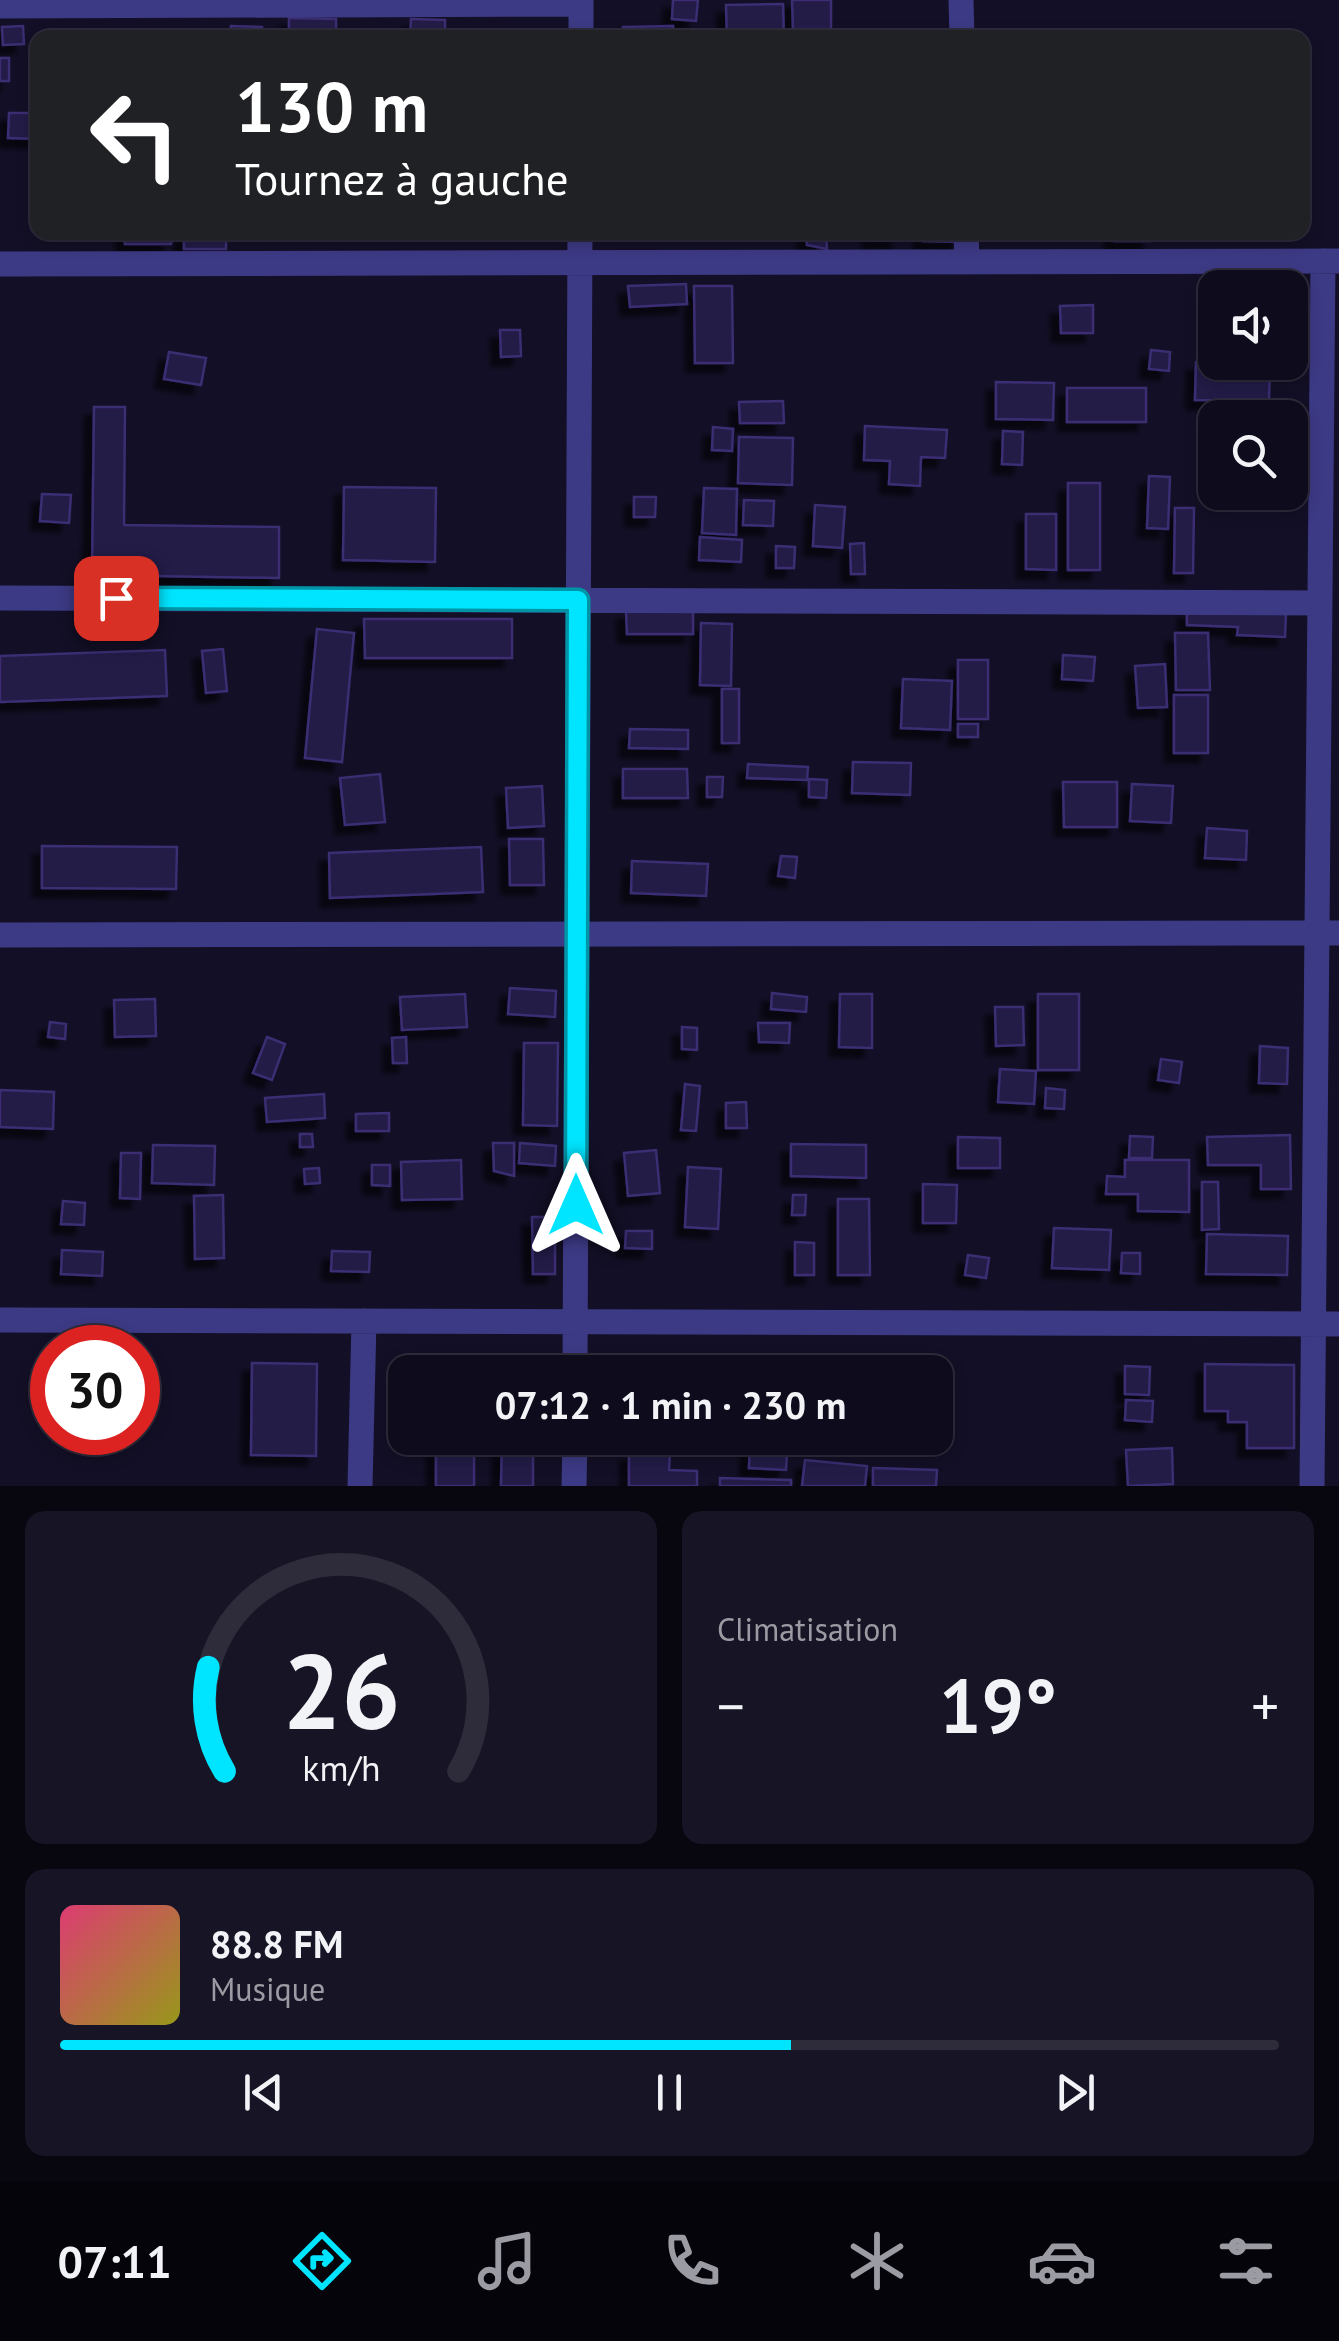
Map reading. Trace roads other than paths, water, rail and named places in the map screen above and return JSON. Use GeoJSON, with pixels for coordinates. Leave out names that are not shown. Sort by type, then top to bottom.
{"type":"FeatureCollection","features":[{"type":"Feature","properties":{"kind":"street"},"geometry":{"type":"LineString","coordinates":[[961,0],[962,30]]}},
{"type":"Feature","properties":{"kind":"street"},"geometry":{"type":"LineString","coordinates":[[0,6],[581,2],[581,30]]}},
{"type":"Feature","properties":{"kind":"street"},"geometry":{"type":"LineString","coordinates":[[575,1355],[580,240]]}},
{"type":"Feature","properties":{"kind":"street"},"geometry":{"type":"LineString","coordinates":[[966,240],[967,262]]}},
{"type":"Feature","properties":{"kind":"street"},"geometry":{"type":"LineString","coordinates":[[0,264],[1331,261],[1320,604],[1328,933],[1326,1324],[1312,1486]]}},
{"type":"Feature","properties":{"kind":"street"},"geometry":{"type":"LineString","coordinates":[[0,598],[1320,604]]}},
{"type":"Feature","properties":{"kind":"street"},"geometry":{"type":"LineString","coordinates":[[0,935],[1328,933]]}},
{"type":"Feature","properties":{"kind":"street"},"geometry":{"type":"LineString","coordinates":[[0,1320],[1326,1324]]}},
{"type":"Feature","properties":{"kind":"street"},"geometry":{"type":"LineString","coordinates":[[360,1486],[364,1321]]}},
{"type":"Feature","properties":{"kind":"street"},"geometry":{"type":"LineString","coordinates":[[574,1455],[574,1486]]}}]}
